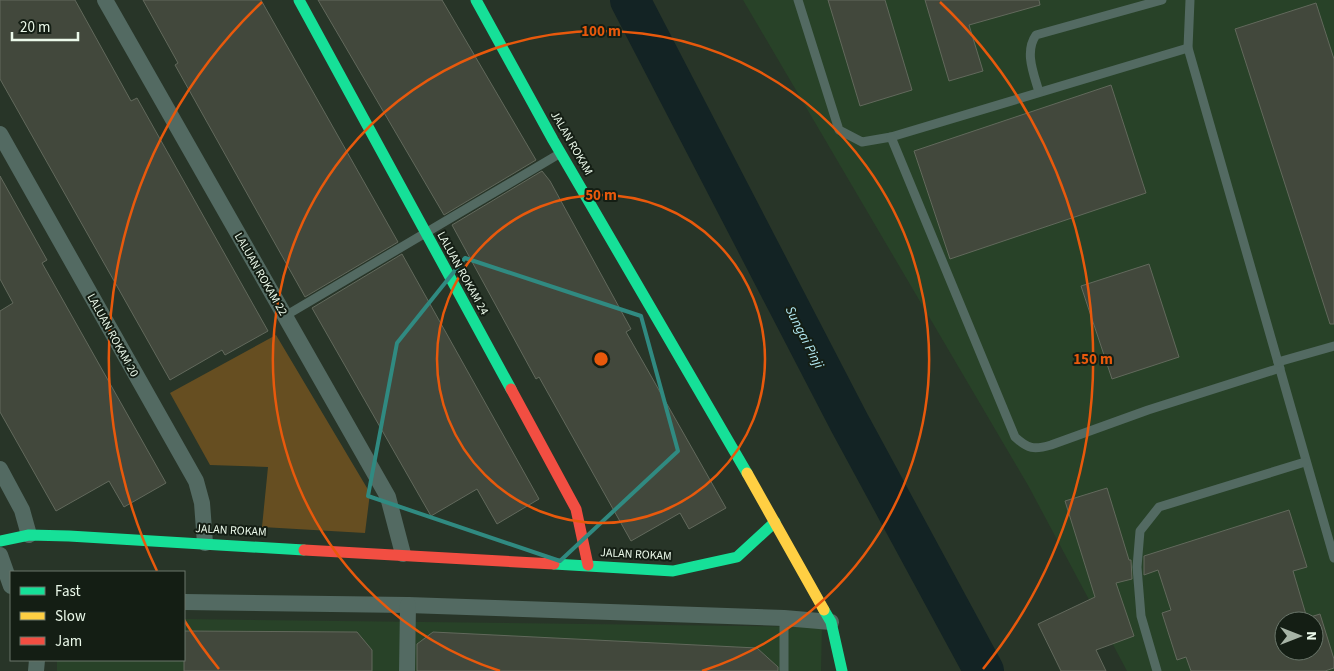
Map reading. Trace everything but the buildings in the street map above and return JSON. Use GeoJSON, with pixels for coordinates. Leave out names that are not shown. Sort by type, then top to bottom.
{"type":"FeatureCollection","features":[{"type":"Feature","properties":{"kind":"street","name":"LALUAN ROKAM 22"},"geometry":{"type":"LineString","coordinates":[[105,0],[388,497],[403,554]]}},
{"type":"Feature","properties":{"kind":"street","name":"LALUAN ROKAM 24"},"geometry":{"type":"LineString","coordinates":[[299,0],[576,509],[588,564]]}},
{"type":"Feature","properties":{"kind":"street","name":"JALAN ROKAM"},"geometry":{"type":"LineString","coordinates":[[0,541],[29,535],[588,564],[673,571],[737,557],[775,522],[476,0]]}},
{"type":"Feature","properties":{"kind":"street","name":"LALUAN ROKAM 20"},"geometry":{"type":"LineString","coordinates":[[0,134],[196,482],[202,503],[205,543]]}},
{"type":"Feature","properties":{"kind":"street"},"geometry":{"type":"LineString","coordinates":[[0,469],[22,510],[29,535]]}},
{"type":"Feature","properties":{"kind":"street"},"geometry":{"type":"LineString","coordinates":[[775,522],[831,622],[842,671]]}},
{"type":"Feature","properties":{"kind":"street"},"geometry":{"type":"LineString","coordinates":[[0,555],[10,583]]}},
{"type":"Feature","properties":{"kind":"street"},"geometry":{"type":"LineString","coordinates":[[185,602],[408,605],[784,618],[831,622]]}},
{"type":"Feature","properties":{"kind":"street"},"geometry":{"type":"LineString","coordinates":[[407,671],[408,605]]}},
{"type":"Feature","properties":{"kind":"lane"},"geometry":{"type":"LineString","coordinates":[[798,0],[839,130],[862,142],[891,137],[1188,48]]}},
{"type":"Feature","properties":{"kind":"lane"},"geometry":{"type":"LineString","coordinates":[[1039,92],[1030,56],[1031,42],[1036,35],[1162,0]]}},
{"type":"Feature","properties":{"kind":"lane"},"geometry":{"type":"LineString","coordinates":[[1190,0],[1188,48],[1334,558]]}},
{"type":"Feature","properties":{"kind":"lane"},"geometry":{"type":"LineString","coordinates":[[891,137],[1015,437],[1026,448],[1036,449],[1051,445],[1334,346]]}},
{"type":"Feature","properties":{"kind":"lane"},"geometry":{"type":"LineString","coordinates":[[285,316],[562,153]]}},
{"type":"Feature","properties":{"kind":"lane"},"geometry":{"type":"LineString","coordinates":[[1157,671],[1141,616],[1137,567],[1140,531],[1159,507],[1306,462]]}},
{"type":"Feature","properties":{"kind":"lane"},"geometry":{"type":"LineString","coordinates":[[784,618],[784,671]]}},
{"type":"Feature","properties":{"kind":"highlighted area"},"geometry":{"type":"Polygon","coordinates":[[[465,258],[641,316],[678,451],[560,561],[368,496],[397,343],[465,258]]]}},
{"type":"Feature","properties":{"kind":"shaded area"},"geometry":{"type":"Polygon","coordinates":[[[743,0],[1334,0],[1334,671],[1127,671],[1029,487],[743,0]]]}},
{"type":"Feature","properties":{"kind":"shaded area"},"geometry":{"type":"Polygon","coordinates":[[[276,335],[370,493],[365,533],[262,527],[268,467],[210,465],[170,393],[276,335]]]}},
{"type":"Feature","properties":{"kind":"shaded area"},"geometry":{"type":"Polygon","coordinates":[[[185,619],[822,627],[821,671],[57,671],[57,661],[185,661],[185,619]]]}},
{"type":"Feature","properties":{"kind":"waterway","name":"Sungai Pinji"},"geometry":{"type":"LineString","coordinates":[[630,0],[849,422],[984,671]]}},
{"type":"Feature","properties":{"kind":"traffic: fast"},"geometry":{"type":"LineString","coordinates":[[299,0],[511,389]]}},
{"type":"Feature","properties":{"kind":"traffic: fast"},"geometry":{"type":"LineString","coordinates":[[476,0],[553,140],[747,473]]}},
{"type":"Feature","properties":{"kind":"traffic: fast"},"geometry":{"type":"LineString","coordinates":[[554,564],[673,571],[737,557],[775,522]]}},
{"type":"Feature","properties":{"kind":"traffic: fast"},"geometry":{"type":"LineString","coordinates":[[0,541],[29,535],[69,536],[304,550]]}},
{"type":"Feature","properties":{"kind":"traffic: fast"},"geometry":{"type":"LineString","coordinates":[[824,610],[831,622],[842,671]]}},
{"type":"Feature","properties":{"kind":"traffic: slow"},"geometry":{"type":"LineString","coordinates":[[747,473],[824,610]]}},
{"type":"Feature","properties":{"kind":"traffic: jam"},"geometry":{"type":"LineString","coordinates":[[511,389],[576,509],[588,565]]}},
{"type":"Feature","properties":{"kind":"traffic: jam"},"geometry":{"type":"LineString","coordinates":[[304,550],[554,564]]}}]}
